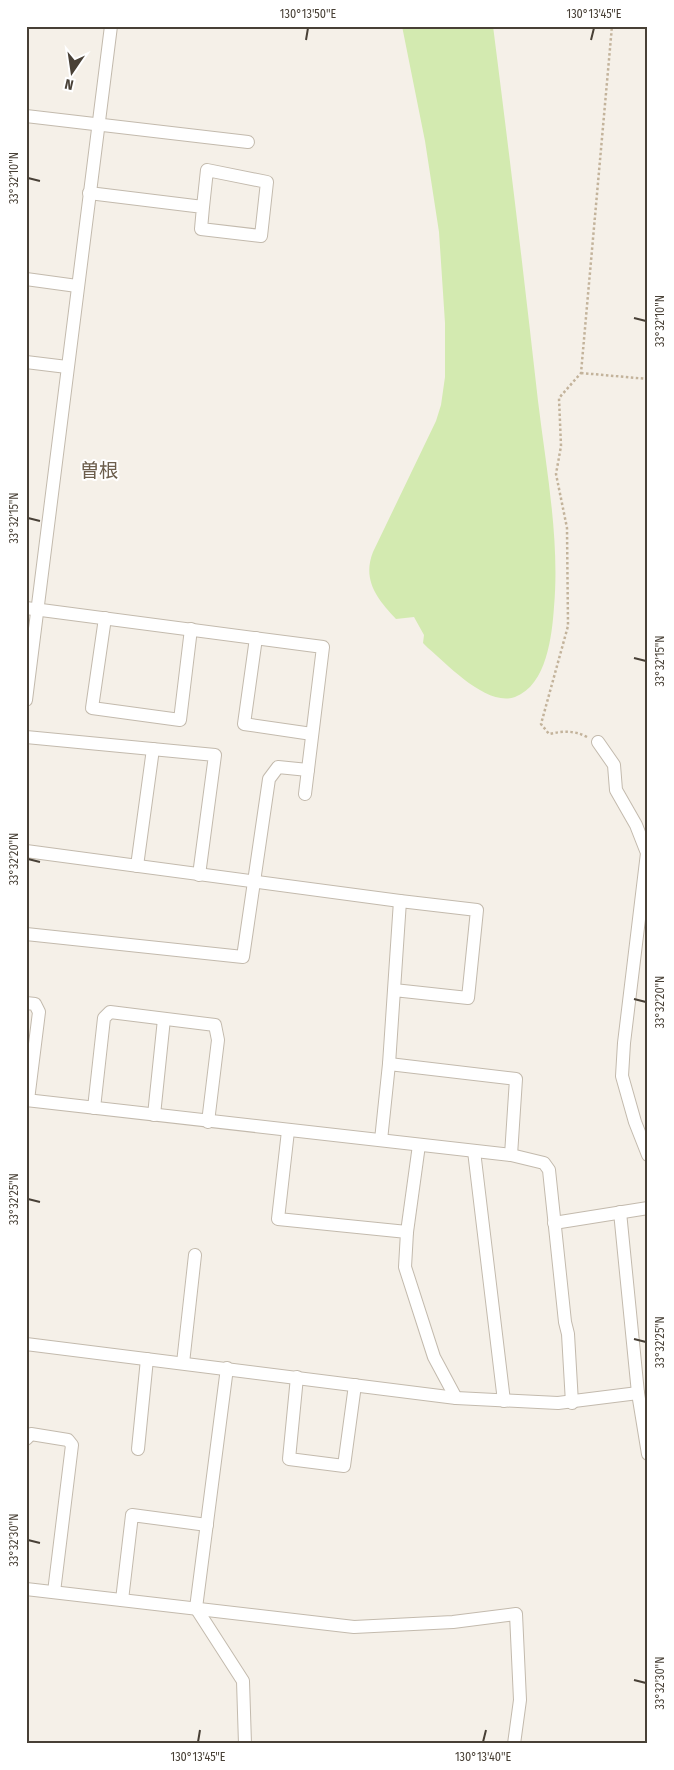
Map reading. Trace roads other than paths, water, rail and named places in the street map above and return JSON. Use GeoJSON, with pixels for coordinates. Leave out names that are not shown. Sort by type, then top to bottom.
{"type":"FeatureCollection","features":[{"type":"Feature","properties":{"kind":"street"},"geometry":{"type":"LineString","coordinates":[[27,694],[32,609],[67,367],[111,26]]}},
{"type":"Feature","properties":{"kind":"street"},"geometry":{"type":"LineString","coordinates":[[26,116],[248,142]]}},
{"type":"Feature","properties":{"kind":"street"},"geometry":{"type":"LineString","coordinates":[[207,170],[267,182],[261,236],[201,229],[203,207],[207,170]]}},
{"type":"Feature","properties":{"kind":"street"},"geometry":{"type":"LineString","coordinates":[[89,193],[203,207]]}},
{"type":"Feature","properties":{"kind":"street"},"geometry":{"type":"LineString","coordinates":[[26,279],[77,286]]}},
{"type":"Feature","properties":{"kind":"street"},"geometry":{"type":"LineString","coordinates":[[26,362],[67,367]]}},
{"type":"Feature","properties":{"kind":"street"},"geometry":{"type":"LineString","coordinates":[[32,609],[323,647],[305,794]]}},
{"type":"Feature","properties":{"kind":"street"},"geometry":{"type":"LineString","coordinates":[[105,618],[92,708],[180,720],[191,629]]}},
{"type":"Feature","properties":{"kind":"street"},"geometry":{"type":"LineString","coordinates":[[256,638],[244,724],[312,734]]}},
{"type":"Feature","properties":{"kind":"street"},"geometry":{"type":"LineString","coordinates":[[26,737],[215,755],[199,875]]}},
{"type":"Feature","properties":{"kind":"street"},"geometry":{"type":"LineString","coordinates":[[598,742],[614,765],[616,790],[636,824],[647,853],[624,1043],[622,1076],[635,1122],[648,1155]]}},
{"type":"Feature","properties":{"kind":"street"},"geometry":{"type":"LineString","coordinates":[[137,866],[153,749]]}},
{"type":"Feature","properties":{"kind":"street"},"geometry":{"type":"LineString","coordinates":[[26,934],[243,957],[269,779],[278,767],[308,770]]}},
{"type":"Feature","properties":{"kind":"street"},"geometry":{"type":"LineString","coordinates":[[26,851],[254,883],[477,910],[468,998],[394,990]]}},
{"type":"Feature","properties":{"kind":"street"},"geometry":{"type":"LineString","coordinates":[[381,1140],[389,1064],[400,901]]}},
{"type":"Feature","properties":{"kind":"street"},"geometry":{"type":"LineString","coordinates":[[26,1003],[35,1004],[39,1012],[27,1100],[511,1155],[544,1163],[548,1170],[565,1322],[568,1334],[572,1402]]}},
{"type":"Feature","properties":{"kind":"street"},"geometry":{"type":"LineString","coordinates":[[94,1108],[104,1018],[110,1012],[215,1025],[218,1040],[208,1122]]}},
{"type":"Feature","properties":{"kind":"street"},"geometry":{"type":"LineString","coordinates":[[154,1115],[164,1019]]}},
{"type":"Feature","properties":{"kind":"street"},"geometry":{"type":"LineString","coordinates":[[389,1064],[516,1078],[511,1155]]}},
{"type":"Feature","properties":{"kind":"street"},"geometry":{"type":"LineString","coordinates":[[288,1131],[278,1219],[407,1232]]}},
{"type":"Feature","properties":{"kind":"street"},"geometry":{"type":"LineString","coordinates":[[420,1145],[407,1232],[405,1267],[434,1357],[456,1398]]}},
{"type":"Feature","properties":{"kind":"street"},"geometry":{"type":"LineString","coordinates":[[474,1151],[504,1401]]}},
{"type":"Feature","properties":{"kind":"street"},"geometry":{"type":"LineString","coordinates":[[554,1223],[648,1208]]}},
{"type":"Feature","properties":{"kind":"street"},"geometry":{"type":"LineString","coordinates":[[620,1212],[638,1393],[648,1454]]}},
{"type":"Feature","properties":{"kind":"street"},"geometry":{"type":"LineString","coordinates":[[183,1363],[195,1255]]}},
{"type":"Feature","properties":{"kind":"street"},"geometry":{"type":"LineString","coordinates":[[26,1344],[456,1398],[572,1402],[638,1393]]}},
{"type":"Feature","properties":{"kind":"street"},"geometry":{"type":"LineString","coordinates":[[138,1449],[147,1358]]}},
{"type":"Feature","properties":{"kind":"street"},"geometry":{"type":"LineString","coordinates":[[227,1368],[196,1608],[243,1681],[245,1744]]}},
{"type":"Feature","properties":{"kind":"street"},"geometry":{"type":"LineString","coordinates":[[297,1377],[288,1459],[344,1466],[355,1385]]}},
{"type":"Feature","properties":{"kind":"street"},"geometry":{"type":"LineString","coordinates":[[26,1439],[31,1434],[68,1440],[72,1445],[54,1592]]}},
{"type":"Feature","properties":{"kind":"street"},"geometry":{"type":"LineString","coordinates":[[122,1600],[132,1514],[207,1525]]}},
{"type":"Feature","properties":{"kind":"street"},"geometry":{"type":"LineString","coordinates":[[26,1589],[354,1627],[453,1622],[516,1614],[520,1700],[514,1744]]}},
{"type":"Feature","properties":{"kind":"district","name":"曽根"},"geometry":{"type":"Point","coordinates":[99,470]}}]}
